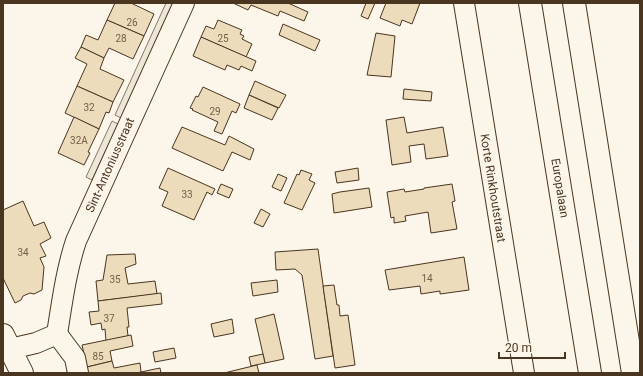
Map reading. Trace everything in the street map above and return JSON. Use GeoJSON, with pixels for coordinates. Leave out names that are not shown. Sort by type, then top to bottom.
{"type":"FeatureCollection","features":[{"type":"Feature","properties":{"kind":"main road","name":"Europalaan"},"geometry":{"type":"LineString","coordinates":[[530,3],[590,373]]}},
{"type":"Feature","properties":{"kind":"main road"},"geometry":{"type":"LineString","coordinates":[[574,3],[633,373]]}},
{"type":"Feature","properties":{"kind":"main road"},"geometry":{"type":"LineString","coordinates":[[7,342],[22,373]]}},
{"type":"Feature","properties":{"kind":"street","name":"Sint-Antoniusstraat"},"geometry":{"type":"LineString","coordinates":[[57,334],[68,271],[76,241],[184,3]]}},
{"type":"Feature","properties":{"kind":"street","name":"Korte Rinkhoutstraat"},"geometry":{"type":"LineString","coordinates":[[464,3],[524,373]]}},
{"type":"Feature","properties":{"kind":"street"},"geometry":{"type":"LineString","coordinates":[[7,342],[36,343],[57,334],[75,358],[78,373]]}},
{"type":"Feature","properties":{"kind":"shaded area"},"geometry":{"type":"Polygon","coordinates":[[[166,3],[173,3],[121,118],[115,115],[166,3]]]}},
{"type":"Feature","properties":{"kind":"shaded area"},"geometry":{"type":"Polygon","coordinates":[[[112,121],[118,124],[92,180],[86,177],[112,121]]]}},
{"type":"Feature","properties":{"kind":"building"},"geometry":{"type":"Polygon","coordinates":[[[115,3],[131,3],[154,14],[144,36],[107,20],[115,3]]]}},
{"type":"Feature","properties":{"kind":"building"},"geometry":{"type":"Polygon","coordinates":[[[233,3],[288,3],[308,12],[304,21],[280,11],[278,16],[251,5],[248,10],[233,3]]]}},
{"type":"Feature","properties":{"kind":"building"},"geometry":{"type":"Polygon","coordinates":[[[366,3],[375,3],[368,19],[361,16],[366,3]]]}},
{"type":"Feature","properties":{"kind":"building"},"geometry":{"type":"Polygon","coordinates":[[[386,3],[420,3],[412,24],[402,20],[400,26],[380,18],[386,3]]]}},
{"type":"Feature","properties":{"kind":"building"},"geometry":{"type":"Polygon","coordinates":[[[107,20],[144,36],[133,59],[109,48],[104,58],[81,47],[86,35],[98,40],[107,20]]]}},
{"type":"Feature","properties":{"kind":"building"},"geometry":{"type":"Polygon","coordinates":[[[218,20],[242,30],[240,34],[244,36],[242,39],[252,44],[246,57],[201,37],[206,26],[214,29],[218,20]]]}},
{"type":"Feature","properties":{"kind":"building"},"geometry":{"type":"Polygon","coordinates":[[[283,24],[320,40],[315,51],[279,35],[283,24]]]}},
{"type":"Feature","properties":{"kind":"building"},"geometry":{"type":"Polygon","coordinates":[[[376,33],[395,36],[391,77],[367,75],[376,33]]]}},
{"type":"Feature","properties":{"kind":"building"},"geometry":{"type":"Polygon","coordinates":[[[201,37],[256,61],[252,71],[241,66],[239,70],[227,65],[225,70],[193,56],[201,37]]]}},
{"type":"Feature","properties":{"kind":"building"},"geometry":{"type":"Polygon","coordinates":[[[81,47],[104,58],[100,69],[124,80],[113,102],[77,86],[87,64],[75,58],[81,47]]]}},
{"type":"Feature","properties":{"kind":"building"},"geometry":{"type":"Polygon","coordinates":[[[255,81],[286,95],[279,108],[249,95],[255,81]]]}},
{"type":"Feature","properties":{"kind":"building"},"geometry":{"type":"Polygon","coordinates":[[[77,86],[113,102],[109,113],[106,112],[99,129],[65,113],[77,86]]]}},
{"type":"Feature","properties":{"kind":"building"},"geometry":{"type":"Polygon","coordinates":[[[203,87],[240,104],[236,113],[232,111],[222,134],[214,131],[218,122],[190,108],[196,96],[198,97],[203,87]]]}},
{"type":"Feature","properties":{"kind":"building"},"geometry":{"type":"Polygon","coordinates":[[[404,89],[432,92],[431,101],[403,99],[404,89]]]}},
{"type":"Feature","properties":{"kind":"building"},"geometry":{"type":"Polygon","coordinates":[[[249,95],[278,108],[272,120],[244,108],[249,95]]]}},
{"type":"Feature","properties":{"kind":"building"},"geometry":{"type":"Polygon","coordinates":[[[74,117],[99,129],[88,152],[90,153],[84,165],[58,153],[74,117]]]}},
{"type":"Feature","properties":{"kind":"building"},"geometry":{"type":"Polygon","coordinates":[[[404,117],[407,133],[443,127],[448,156],[426,159],[424,144],[409,146],[411,162],[392,165],[386,120],[404,117]]]}},
{"type":"Feature","properties":{"kind":"building"},"geometry":{"type":"Polygon","coordinates":[[[182,127],[225,145],[229,136],[254,149],[250,160],[232,152],[223,171],[172,148],[182,127]]]}},
{"type":"Feature","properties":{"kind":"building"},"geometry":{"type":"Polygon","coordinates":[[[168,168],[215,189],[212,195],[207,192],[194,220],[162,206],[168,192],[159,188],[168,168]]]}},
{"type":"Feature","properties":{"kind":"building"},"geometry":{"type":"Polygon","coordinates":[[[358,168],[359,180],[337,183],[335,172],[358,168]]]}},
{"type":"Feature","properties":{"kind":"building"},"geometry":{"type":"Polygon","coordinates":[[[301,170],[312,174],[309,180],[315,183],[302,210],[284,203],[297,174],[299,175],[301,170]]]}},
{"type":"Feature","properties":{"kind":"building"},"geometry":{"type":"Polygon","coordinates":[[[278,174],[287,178],[281,191],[272,187],[278,174]]]}},
{"type":"Feature","properties":{"kind":"building"},"geometry":{"type":"Polygon","coordinates":[[[221,184],[233,189],[229,198],[217,193],[221,184]]]}},
{"type":"Feature","properties":{"kind":"building"},"geometry":{"type":"Polygon","coordinates":[[[452,184],[455,201],[452,202],[457,229],[431,233],[428,212],[405,216],[406,221],[394,223],[394,217],[391,218],[387,192],[404,189],[405,192],[452,184]]]}},
{"type":"Feature","properties":{"kind":"building"},"geometry":{"type":"Polygon","coordinates":[[[369,188],[372,207],[334,213],[332,194],[369,188]]]}},
{"type":"Feature","properties":{"kind":"building"},"geometry":{"type":"Polygon","coordinates":[[[23,201],[34,226],[44,222],[51,238],[40,244],[46,256],[40,258],[44,267],[42,290],[34,294],[30,293],[23,296],[21,300],[15,303],[3,278],[3,210],[23,201]]]}},
{"type":"Feature","properties":{"kind":"building"},"geometry":{"type":"Polygon","coordinates":[[[261,209],[270,214],[263,227],[254,223],[261,209]]]}},
{"type":"Feature","properties":{"kind":"building"},"geometry":{"type":"Polygon","coordinates":[[[318,249],[333,356],[315,359],[302,275],[295,269],[276,270],[275,252],[318,249]]]}},
{"type":"Feature","properties":{"kind":"building"},"geometry":{"type":"Polygon","coordinates":[[[135,254],[136,264],[125,268],[128,284],[155,281],[157,294],[98,301],[96,281],[103,280],[107,255],[135,254]]]}},
{"type":"Feature","properties":{"kind":"building"},"geometry":{"type":"Polygon","coordinates":[[[464,257],[469,290],[440,294],[440,291],[421,294],[420,286],[389,290],[385,270],[464,257]]]}},
{"type":"Feature","properties":{"kind":"building"},"geometry":{"type":"Polygon","coordinates":[[[277,280],[278,292],[253,296],[251,283],[277,280]]]}},
{"type":"Feature","properties":{"kind":"building"},"geometry":{"type":"Polygon","coordinates":[[[334,285],[340,316],[348,315],[355,365],[335,368],[323,286],[334,285]]]}},
{"type":"Feature","properties":{"kind":"building"},"geometry":{"type":"Polygon","coordinates":[[[161,293],[162,304],[127,308],[129,327],[127,327],[128,336],[106,341],[105,329],[102,330],[101,323],[91,325],[89,312],[99,311],[98,301],[161,293]]]}},
{"type":"Feature","properties":{"kind":"building"},"geometry":{"type":"Polygon","coordinates":[[[274,314],[284,359],[265,363],[255,319],[274,314]]]}},
{"type":"Feature","properties":{"kind":"building"},"geometry":{"type":"Polygon","coordinates":[[[232,319],[234,333],[214,337],[211,324],[232,319]]]}},
{"type":"Feature","properties":{"kind":"building"},"geometry":{"type":"Polygon","coordinates":[[[131,335],[133,346],[110,351],[112,361],[87,367],[82,345],[131,335]]]}},
{"type":"Feature","properties":{"kind":"building"},"geometry":{"type":"Polygon","coordinates":[[[174,348],[176,358],[155,362],[153,352],[174,348]]]}},
{"type":"Feature","properties":{"kind":"building"},"geometry":{"type":"Polygon","coordinates":[[[263,354],[265,363],[251,366],[249,357],[263,354]]]}},
{"type":"Feature","properties":{"kind":"building"},"geometry":{"type":"Polygon","coordinates":[[[112,361],[114,368],[140,363],[141,372],[88,373],[87,367],[112,361]]]}},
{"type":"Feature","properties":{"kind":"building"},"geometry":{"type":"Polygon","coordinates":[[[257,365],[259,373],[224,373],[257,365]]]}},
{"type":"Feature","properties":{"kind":"building"},"geometry":{"type":"Polygon","coordinates":[[[160,368],[161,373],[137,373],[141,372],[160,368]]]}}]}
